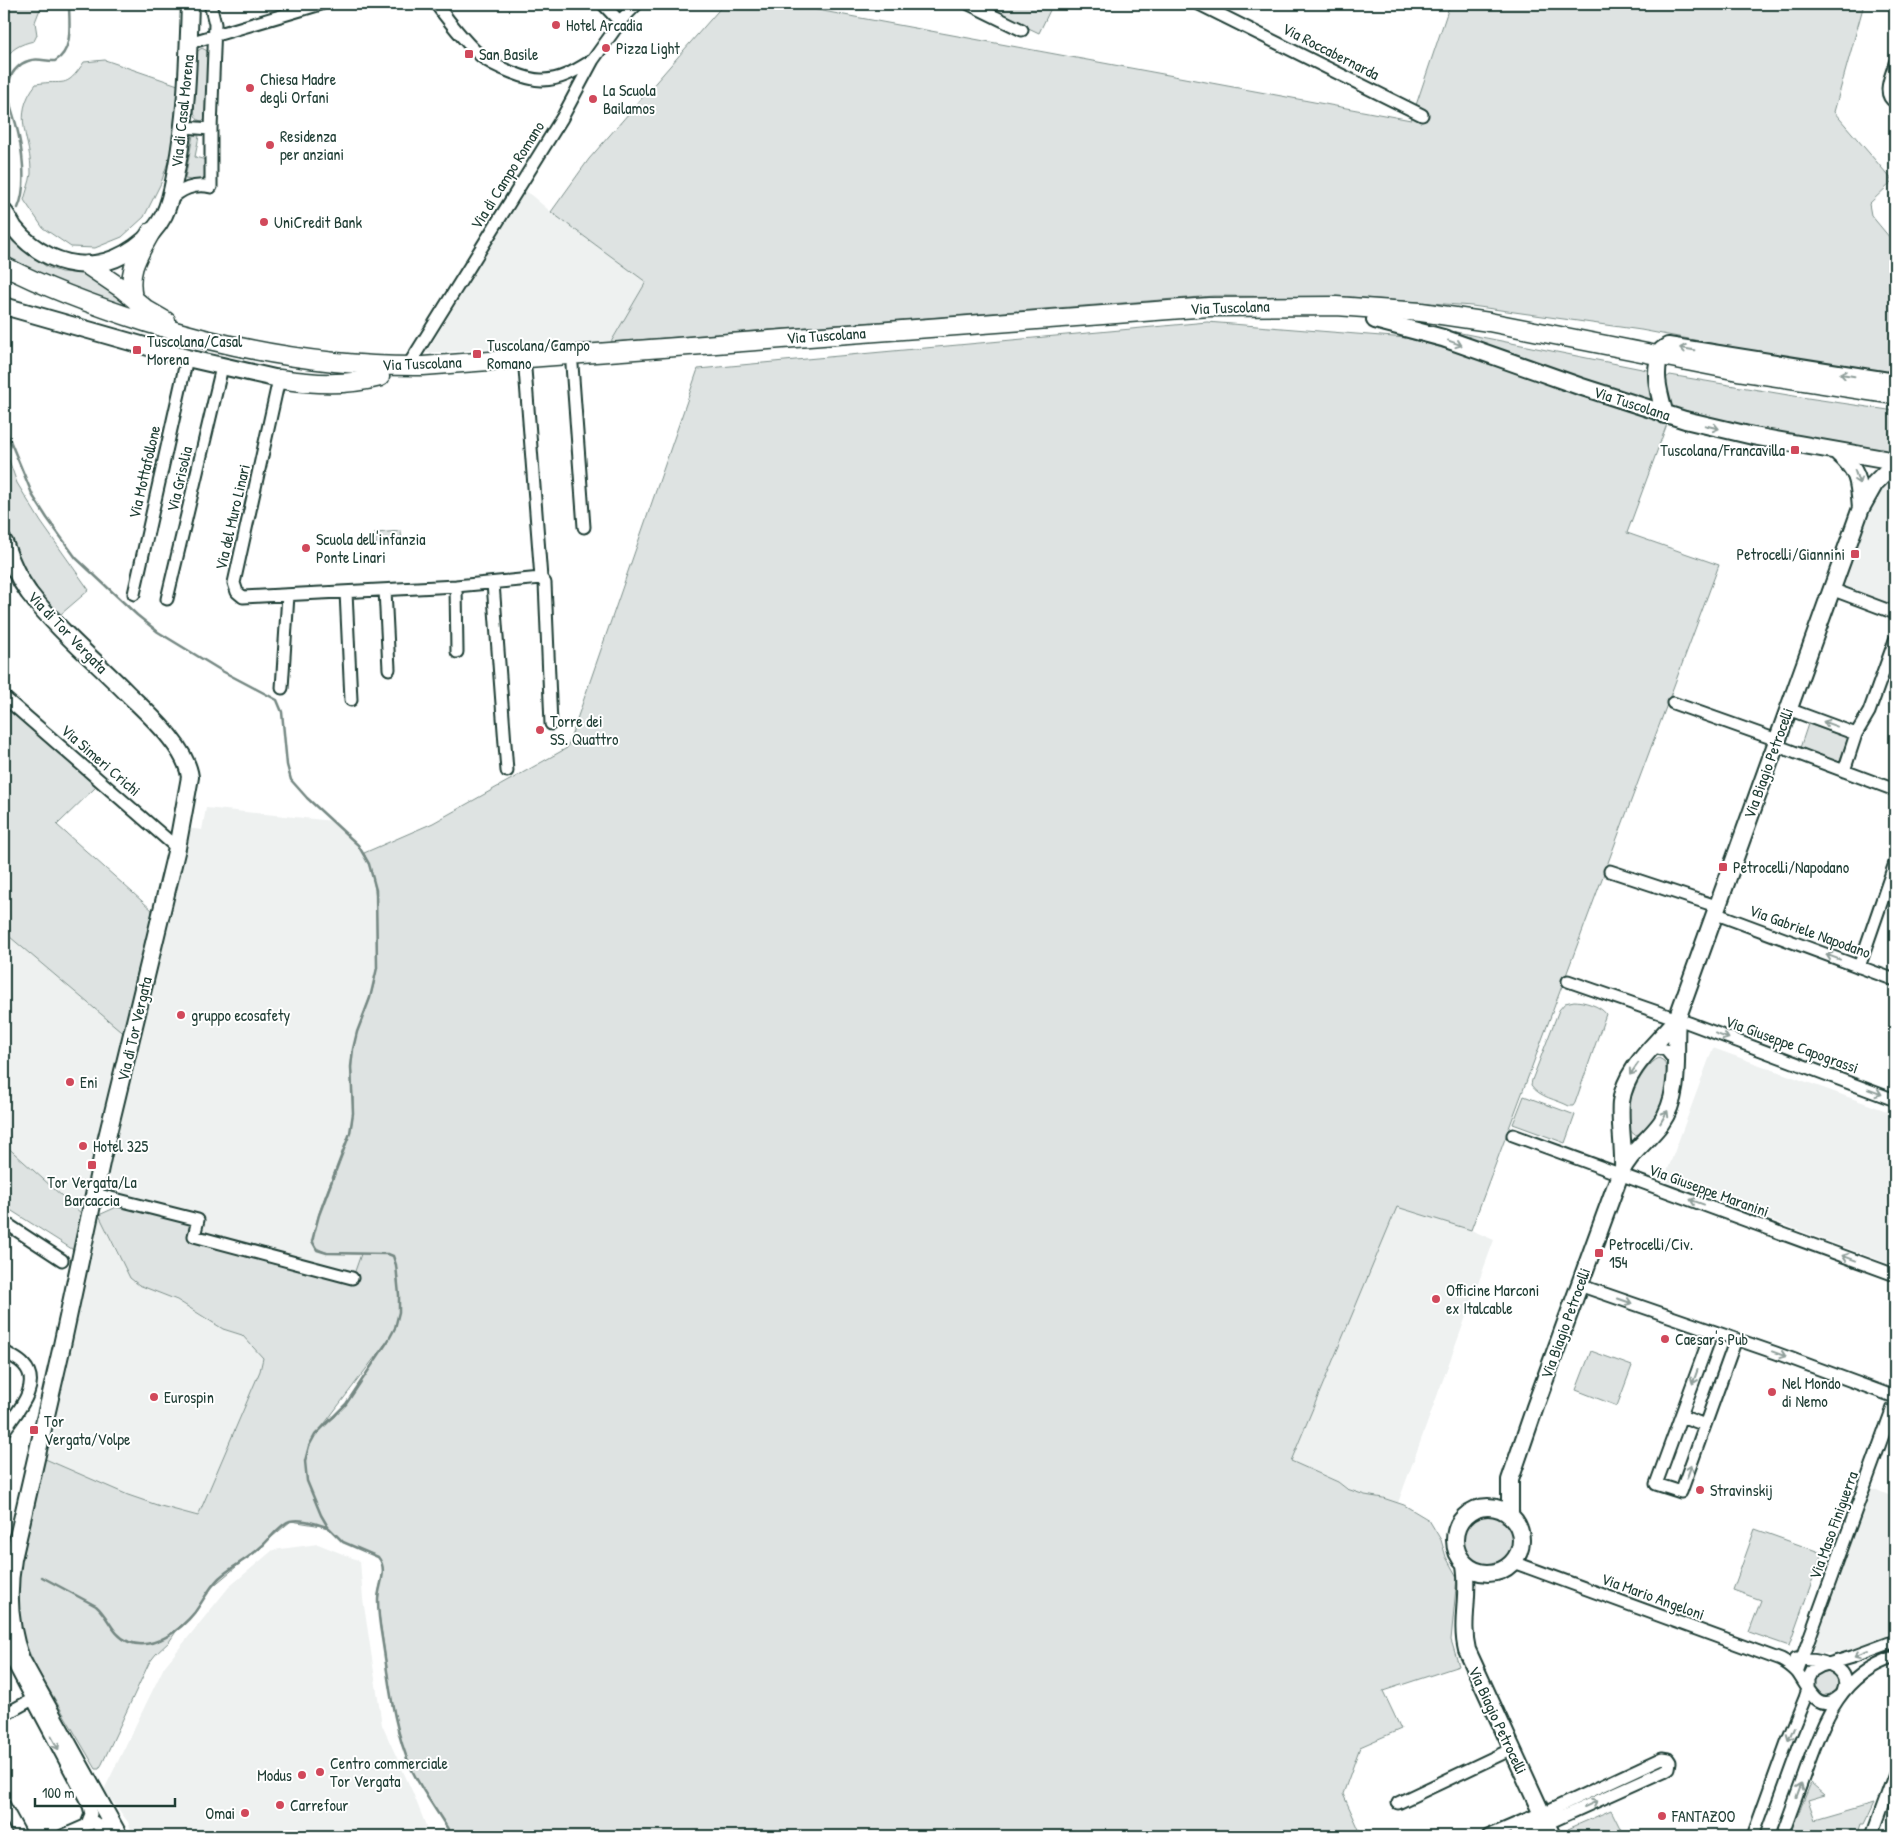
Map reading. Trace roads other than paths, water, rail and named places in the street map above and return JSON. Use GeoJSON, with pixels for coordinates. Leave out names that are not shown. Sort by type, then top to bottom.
{"type":"FeatureCollection","features":[{"type":"Feature","properties":{"kind":"main road"},"geometry":{"type":"LineString","coordinates":[[133,298],[130,282],[132,269],[151,232]]}},
{"type":"Feature","properties":{"kind":"main road"},"geometry":{"type":"LineString","coordinates":[[87,265],[153,314],[197,338]]}},
{"type":"Feature","properties":{"kind":"main road","name":"Via Tuscolana"},"geometry":{"type":"LineString","coordinates":[[4,266],[88,303],[197,338],[310,360],[364,365],[408,366],[1140,311],[1254,305],[1336,306],[1421,312],[1489,322],[1764,388],[1895,408]]}},
{"type":"Feature","properties":{"kind":"main road","name":"Via Tuscolana"},"geometry":{"type":"LineString","coordinates":[[4,279],[90,316],[213,353],[288,368],[342,375],[415,376],[1182,319],[1290,316],[1375,320],[1457,328],[1658,362],[1895,395]]}},
{"type":"Feature","properties":{"kind":"main road"},"geometry":{"type":"LineString","coordinates":[[279,379],[341,384],[364,381],[380,376]]}},
{"type":"Feature","properties":{"kind":"street","name":"Via di Casal Morena"},"geometry":{"type":"LineString","coordinates":[[4,212],[8,224],[27,241],[50,257],[66,262],[87,265],[103,262],[122,255],[151,232],[162,218],[170,200],[184,127],[190,4]]}},
{"type":"Feature","properties":{"kind":"street"},"geometry":{"type":"LineString","coordinates":[[170,200],[181,191],[190,187],[199,185],[211,187],[210,129],[215,21],[210,4]]}},
{"type":"Feature","properties":{"kind":"street"},"geometry":{"type":"LineString","coordinates":[[189,43],[321,4]]}},
{"type":"Feature","properties":{"kind":"street"},"geometry":{"type":"LineString","coordinates":[[436,4],[483,58],[516,74],[543,80],[566,75],[593,60]]}},
{"type":"Feature","properties":{"kind":"street"},"geometry":{"type":"LineString","coordinates":[[603,4],[620,22]]}},
{"type":"Feature","properties":{"kind":"street","name":"Via di Campo Romano"},"geometry":{"type":"LineString","coordinates":[[408,366],[562,118],[593,60],[620,22],[637,4]]}},
{"type":"Feature","properties":{"kind":"street"},"geometry":{"type":"LineString","coordinates":[[969,4],[1022,30]]}},
{"type":"Feature","properties":{"kind":"street","name":"Via Roccabernarda"},"geometry":{"type":"LineString","coordinates":[[1199,4],[1422,115]]}},
{"type":"Feature","properties":{"kind":"street"},"geometry":{"type":"LineString","coordinates":[[1892,100],[1887,92],[1895,62]]}},
{"type":"Feature","properties":{"kind":"street"},"geometry":{"type":"LineString","coordinates":[[184,127],[210,129]]}},
{"type":"Feature","properties":{"kind":"street"},"geometry":{"type":"LineString","coordinates":[[4,306],[186,358],[279,379]]}},
{"type":"Feature","properties":{"kind":"street","name":"Via Tuscolana"},"geometry":{"type":"LineString","coordinates":[[1375,320],[1443,338],[1665,414],[1753,436],[1838,453],[1895,461]]}},
{"type":"Feature","properties":{"kind":"street"},"geometry":{"type":"LineString","coordinates":[[1665,414],[1658,385],[1658,362],[1664,348],[1671,346],[1895,382]]}},
{"type":"Feature","properties":{"kind":"street","name":"Via Mottafollone"},"geometry":{"type":"LineString","coordinates":[[134,594],[186,358]]}},
{"type":"Feature","properties":{"kind":"street"},"geometry":{"type":"LineString","coordinates":[[572,365],[584,527]]}},
{"type":"Feature","properties":{"kind":"street","name":"Via Grisolia"},"geometry":{"type":"LineString","coordinates":[[167,599],[222,367]]}},
{"type":"Feature","properties":{"kind":"street"},"geometry":{"type":"LineString","coordinates":[[526,369],[540,578],[545,584],[551,724]]}},
{"type":"Feature","properties":{"kind":"street","name":"Via del Muro Linari"},"geometry":{"type":"LineString","coordinates":[[279,379],[234,583],[237,592],[243,597],[456,586],[540,578]]}},
{"type":"Feature","properties":{"kind":"street","name":"Via Biagio Petrocelli"},"geometry":{"type":"LineString","coordinates":[[1838,453],[1855,471],[1860,486],[1861,508]]}},
{"type":"Feature","properties":{"kind":"street","name":"Via Biagio Petrocelli"},"geometry":{"type":"LineString","coordinates":[[1486,1506],[1510,1480],[1621,1171],[1661,1122],[1669,1109],[1674,1086],[1677,1019],[1715,910],[1861,508],[1875,483],[1895,467]]}},
{"type":"Feature","properties":{"kind":"street","name":"Via di Tor Vergata"},"geometry":{"type":"LineString","coordinates":[[4,542],[17,574],[34,598],[157,724],[185,760],[190,783],[177,848],[95,1194],[62,1350],[7,1578],[11,1627],[21,1658],[104,1829]]}},
{"type":"Feature","properties":{"kind":"street"},"geometry":{"type":"LineString","coordinates":[[493,583],[507,771]]}},
{"type":"Feature","properties":{"kind":"street"},"geometry":{"type":"LineString","coordinates":[[456,586],[457,652]]}},
{"type":"Feature","properties":{"kind":"street"},"geometry":{"type":"LineString","coordinates":[[1831,589],[1895,613]]}},
{"type":"Feature","properties":{"kind":"street"},"geometry":{"type":"LineString","coordinates":[[385,590],[389,669]]}},
{"type":"Feature","properties":{"kind":"street"},"geometry":{"type":"LineString","coordinates":[[346,592],[351,700]]}},
{"type":"Feature","properties":{"kind":"street"},"geometry":{"type":"LineString","coordinates":[[282,688],[288,595]]}},
{"type":"Feature","properties":{"kind":"street"},"geometry":{"type":"LineString","coordinates":[[1844,771],[1856,734],[1867,717],[1895,640]]}},
{"type":"Feature","properties":{"kind":"street","name":"Via Simeri Crichi"},"geometry":{"type":"LineString","coordinates":[[4,697],[177,848]]}},
{"type":"Feature","properties":{"kind":"street"},"geometry":{"type":"LineString","coordinates":[[1673,703],[1895,790]]}},
{"type":"Feature","properties":{"kind":"street"},"geometry":{"type":"LineString","coordinates":[[1788,709],[1856,734]]}},
{"type":"Feature","properties":{"kind":"street"},"geometry":{"type":"LineString","coordinates":[[1860,967],[1895,863]]}},
{"type":"Feature","properties":{"kind":"street","name":"Via Gabriele Napodano"},"geometry":{"type":"LineString","coordinates":[[1610,871],[1895,980]]}},
{"type":"Feature","properties":{"kind":"street","name":"Via Giuseppe Capograssi"},"geometry":{"type":"LineString","coordinates":[[1568,981],[1677,1019],[1895,1100]]}},
{"type":"Feature","properties":{"kind":"street","name":"Via Biagio Petrocelli"},"geometry":{"type":"LineString","coordinates":[[1621,1171],[1621,1105],[1625,1085],[1636,1067],[1677,1019]]}},
{"type":"Feature","properties":{"kind":"street"},"geometry":{"type":"LineString","coordinates":[[1653,1047],[1666,1050],[1675,1061]]}},
{"type":"Feature","properties":{"kind":"street"},"geometry":{"type":"LineString","coordinates":[[1622,1132],[1631,1142],[1646,1139]]}},
{"type":"Feature","properties":{"kind":"street","name":"Via Giuseppe Maranini"},"geometry":{"type":"LineString","coordinates":[[1512,1135],[1578,1159],[1621,1171],[1895,1275]]}},
{"type":"Feature","properties":{"kind":"street"},"geometry":{"type":"LineString","coordinates":[[95,1194],[198,1220],[194,1236],[352,1278]]}},
{"type":"Feature","properties":{"kind":"street"},"geometry":{"type":"LineString","coordinates":[[4,1222],[62,1260]]}},
{"type":"Feature","properties":{"kind":"street"},"geometry":{"type":"LineString","coordinates":[[1579,1285],[1736,1339],[1895,1397]]}},
{"type":"Feature","properties":{"kind":"street"},"geometry":{"type":"LineString","coordinates":[[1712,1331],[1656,1484],[1681,1492],[1736,1339]]}},
{"type":"Feature","properties":{"kind":"street"},"geometry":{"type":"LineString","coordinates":[[4,1352],[23,1364],[28,1372],[31,1383],[26,1398],[4,1431]]}},
{"type":"Feature","properties":{"kind":"street","name":"Via Maso Finiguerra"},"geometry":{"type":"LineString","coordinates":[[1802,1659],[1895,1402]]}},
{"type":"Feature","properties":{"kind":"street"},"geometry":{"type":"LineString","coordinates":[[1681,1416],[1706,1425]]}},
{"type":"Feature","properties":{"kind":"street","name":"Via Biagio Petrocelli"},"geometry":{"type":"LineString","coordinates":[[1510,1480],[1510,1515]]}},
{"type":"Feature","properties":{"kind":"street"},"geometry":{"type":"LineString","coordinates":[[1486,1506],[1498,1508],[1510,1515],[1518,1526],[1521,1540],[1519,1554],[1513,1562],[1503,1570],[1489,1574],[1477,1572],[1465,1565],[1456,1549],[1454,1538],[1456,1529],[1468,1514],[1486,1506]]}},
{"type":"Feature","properties":{"kind":"street","name":"Via Mario Angeloni"},"geometry":{"type":"LineString","coordinates":[[1513,1562],[1781,1660],[1797,1672],[1808,1689]]}},
{"type":"Feature","properties":{"kind":"street","name":"Via Biagio Petrocelli"},"geometry":{"type":"LineString","coordinates":[[1465,1565],[1468,1598],[1464,1620],[1467,1650],[1546,1822]]}},
{"type":"Feature","properties":{"kind":"street"},"geometry":{"type":"LineString","coordinates":[[1468,1598],[1489,1574]]}},
{"type":"Feature","properties":{"kind":"street"},"geometry":{"type":"LineString","coordinates":[[1895,1641],[1816,1668],[1810,1675],[1807,1684],[1808,1689],[1813,1697],[1822,1702],[1832,1702],[1868,1669],[1895,1657]]}},
{"type":"Feature","properties":{"kind":"street"},"geometry":{"type":"LineString","coordinates":[[4,1646],[89,1806],[91,1814],[104,1829]]}},
{"type":"Feature","properties":{"kind":"street"},"geometry":{"type":"LineString","coordinates":[[1797,1672],[1802,1659]]}},
{"type":"Feature","properties":{"kind":"street","name":"Via Mario Angeloni"},"geometry":{"type":"LineString","coordinates":[[1781,1660],[1802,1659],[1825,1665]]}},
{"type":"Feature","properties":{"kind":"street"},"geometry":{"type":"LineString","coordinates":[[1782,1836],[1821,1730],[1842,1694],[1845,1683],[1842,1673],[1835,1667],[1825,1665]]}},
{"type":"Feature","properties":{"kind":"street"},"geometry":{"type":"LineString","coordinates":[[1753,1836],[1808,1689]]}},
{"type":"Feature","properties":{"kind":"street"},"geometry":{"type":"LineString","coordinates":[[4,1715],[31,1700]]}},
{"type":"Feature","properties":{"kind":"street"},"geometry":{"type":"LineString","coordinates":[[1398,1803],[1512,1750]]}},
{"type":"Feature","properties":{"kind":"street"},"geometry":{"type":"LineString","coordinates":[[1488,1836],[1546,1822],[1662,1758],[1666,1758],[1670,1762],[1669,1768],[1664,1771],[1515,1836]]}},
{"type":"Feature","properties":{"kind":"street"},"geometry":{"type":"LineString","coordinates":[[1872,1836],[1895,1773]]}},
{"type":"Feature","properties":{"kind":"street"},"geometry":{"type":"LineString","coordinates":[[4,1805],[21,1836]]}},
{"type":"Feature","properties":{"kind":"street"},"geometry":{"type":"LineString","coordinates":[[62,1836],[104,1829]]}},
{"type":"Feature","properties":{"kind":"waterway"},"geometry":{"type":"LineString","coordinates":[[18,208],[23,189],[23,166],[8,90],[10,79],[15,70],[25,62],[35,59],[55,61],[61,56],[68,43],[70,27],[69,4]]}},
{"type":"Feature","properties":{"kind":"waterway"},"geometry":{"type":"LineString","coordinates":[[4,426],[33,496],[76,558],[158,632],[222,671],[277,700],[282,712],[287,765],[291,780],[307,798],[358,845],[369,864],[376,890],[377,968],[370,998],[357,1032],[353,1049],[351,1067],[353,1113],[350,1133],[319,1215],[312,1241],[317,1250],[327,1253],[388,1254],[393,1256],[396,1265],[399,1312],[395,1328],[388,1341],[346,1404],[315,1435],[309,1446],[305,1461],[307,1481],[328,1527],[343,1542],[378,1557],[383,1567],[378,1595],[379,1619],[392,1704],[400,1737],[415,1777],[452,1836]]}},
{"type":"Feature","properties":{"kind":"waterway"},"geometry":{"type":"LineString","coordinates":[[42,1577],[96,1606],[123,1639],[138,1644],[147,1644],[166,1637],[182,1626],[195,1612],[219,1578],[257,1551],[286,1523],[299,1520],[327,1527]]}},
{"type":"Feature","properties":{"kind":"place","name":"Hotel Arcadia"},"geometry":{"type":"Point","coordinates":[556,25]}},
{"type":"Feature","properties":{"kind":"place","name":"Pizza Light"},"geometry":{"type":"Point","coordinates":[606,48]}},
{"type":"Feature","properties":{"kind":"place","name":"San Basile"},"geometry":{"type":"Point","coordinates":[469,54]}},
{"type":"Feature","properties":{"kind":"place","name":"Chiesa Madre degli Orfani"},"geometry":{"type":"Point","coordinates":[250,88]}},
{"type":"Feature","properties":{"kind":"place","name":"La Scuola Bailamos"},"geometry":{"type":"Point","coordinates":[593,99]}},
{"type":"Feature","properties":{"kind":"place","name":"Residenza per anziani"},"geometry":{"type":"Point","coordinates":[270,145]}},
{"type":"Feature","properties":{"kind":"place","name":"UniCredit Bank"},"geometry":{"type":"Point","coordinates":[264,222]}},
{"type":"Feature","properties":{"kind":"place","name":"Tuscolana/Casal Morena"},"geometry":{"type":"Point","coordinates":[137,350]}},
{"type":"Feature","properties":{"kind":"place","name":"Tuscolana/Campo Romano"},"geometry":{"type":"Point","coordinates":[477,354]}},
{"type":"Feature","properties":{"kind":"place","name":"Tuscolana/Francavilla"},"geometry":{"type":"Point","coordinates":[1795,450]}},
{"type":"Feature","properties":{"kind":"place","name":"Scuola dell'infanzia Ponte Linari"},"geometry":{"type":"Point","coordinates":[306,548]}},
{"type":"Feature","properties":{"kind":"place","name":"Petrocelli/Giannini"},"geometry":{"type":"Point","coordinates":[1855,554]}},
{"type":"Feature","properties":{"kind":"place","name":"Torre dei SS. Quattro"},"geometry":{"type":"Point","coordinates":[540,730]}},
{"type":"Feature","properties":{"kind":"place","name":"Petrocelli/Napodano"},"geometry":{"type":"Point","coordinates":[1723,867]}},
{"type":"Feature","properties":{"kind":"place","name":"gruppo ecosafety"},"geometry":{"type":"Point","coordinates":[181,1015]}},
{"type":"Feature","properties":{"kind":"place","name":"Eni"},"geometry":{"type":"Point","coordinates":[70,1082]}},
{"type":"Feature","properties":{"kind":"place","name":"Hotel 325"},"geometry":{"type":"Point","coordinates":[83,1146]}},
{"type":"Feature","properties":{"kind":"place","name":"Tor Vergata/La Barcaccia"},"geometry":{"type":"Point","coordinates":[92,1165]}},
{"type":"Feature","properties":{"kind":"place","name":"Petrocelli/Civ. 154"},"geometry":{"type":"Point","coordinates":[1599,1253]}},
{"type":"Feature","properties":{"kind":"place","name":"Officine Marconi ex Italcable"},"geometry":{"type":"Point","coordinates":[1436,1299]}},
{"type":"Feature","properties":{"kind":"place","name":"Caesar's Pub"},"geometry":{"type":"Point","coordinates":[1665,1339]}},
{"type":"Feature","properties":{"kind":"place","name":"Nel Mondo di Nemo"},"geometry":{"type":"Point","coordinates":[1772,1392]}},
{"type":"Feature","properties":{"kind":"place","name":"Eurospin"},"geometry":{"type":"Point","coordinates":[154,1397]}},
{"type":"Feature","properties":{"kind":"place","name":"Tor Vergata/Volpe"},"geometry":{"type":"Point","coordinates":[34,1430]}},
{"type":"Feature","properties":{"kind":"place","name":"Stravinskij"},"geometry":{"type":"Point","coordinates":[1700,1490]}},
{"type":"Feature","properties":{"kind":"place","name":"Centro commerciale Tor Vergata"},"geometry":{"type":"Point","coordinates":[320,1772]}},
{"type":"Feature","properties":{"kind":"place","name":"Modus"},"geometry":{"type":"Point","coordinates":[302,1775]}},
{"type":"Feature","properties":{"kind":"place","name":"Carrefour"},"geometry":{"type":"Point","coordinates":[280,1805]}},
{"type":"Feature","properties":{"kind":"place","name":"Omai"},"geometry":{"type":"Point","coordinates":[245,1813]}},
{"type":"Feature","properties":{"kind":"place","name":"FANTAZOO"},"geometry":{"type":"Point","coordinates":[1662,1816]}}]}
